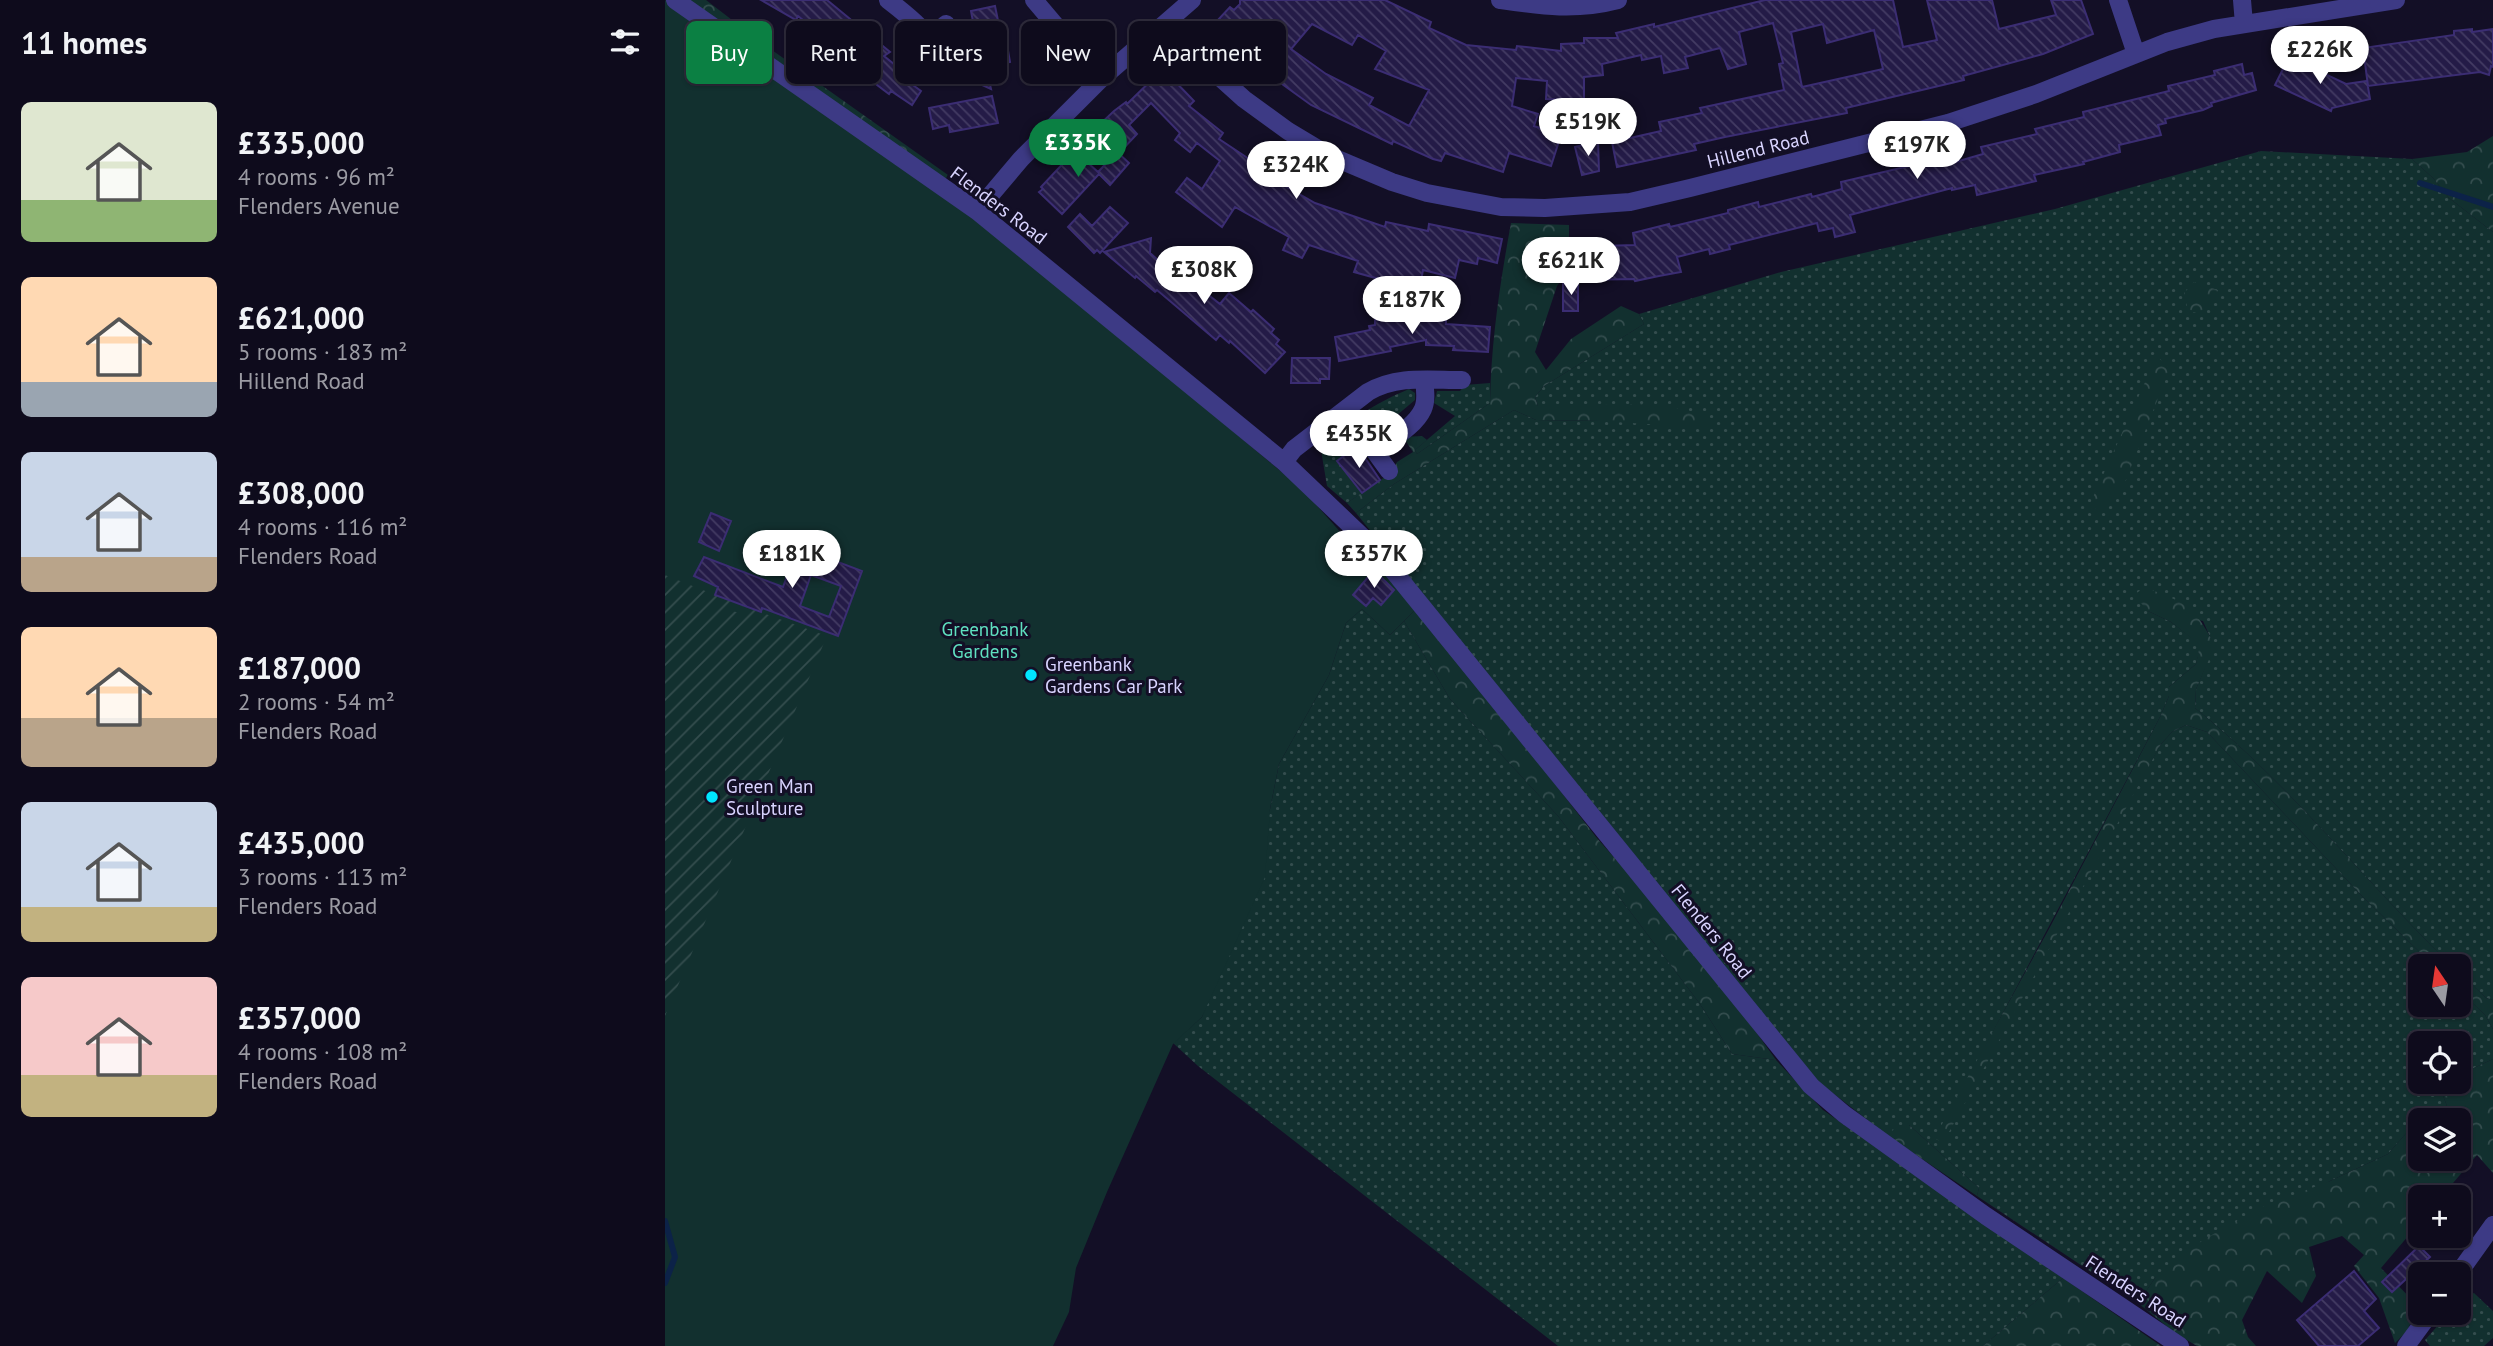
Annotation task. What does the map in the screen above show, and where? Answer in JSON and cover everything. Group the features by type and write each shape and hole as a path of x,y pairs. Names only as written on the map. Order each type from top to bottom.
{"street":[{"name":"Flenders Road","path":"675,0 977,211 1284,462 1371,545 1399,578 1811,1086 1843,1114 1975,1208 2180,1346"},
{"path":"888,0 914,21"},
{"path":"1034,0 1052,21"},
{"path":"1168,21 1192,0"},
{"path":"1500,0 1565,8 1597,6 1618,0"},
{"path":"2118,0 2136,54"},
{"path":"2242,0 2244,24"},
{"name":"Hillend Road","path":"1229,84 1244,99 1288,131 1328,155 1392,182 1427,193 1501,207 1545,208 1630,202 1948,123 2036,94 2136,54 2202,32 2396,0"},
{"path":"1115,67 1129,55"},
{"path":"977,211 1021,159 1096,84"},
{"path":"1284,462 1294,449 1380,385 1399,379 1462,380"},
{"path":"1375,452 1415,420 1423,409 1424,380"},
{"path":"1362,434 1389,471"},
{"path":"2467,1262 2493,1225"},
{"path":"2406,1346 2421,1325"}],"green space":[{"name":"Greenbank Gardens","path":"665,0 696,21 686,21 686,84 772,84 772,73 796,89 971,216 1104,323 1303,490 1343,535 1418,607 1390,635 1362,609 1346,623 1329,675 1279,764 1270,809 1265,877 1202,1017 1173,1044 1076,1268 1069,1312 1053,1346 665,1346"},
{"path":"680,0 706,0 733,21 710,21"},
{"path":"772,50 786,60 786,74 772,64"},
{"path":"801,84 820,84 948,175 943,183"},
{"path":"2493,136 2493,232 2449,198 2433,178 2412,159 2467,152"},
{"path":"2261,151 2412,159 2433,178 2449,198 2493,232 2493,1000 2486,998 2471,984 2471,954 2440,954 2295,801 2230,737 2195,708 2196,689 2214,646 2203,621 2148,611 2171,622 2201,645 2196,664 2169,687 2169,696 2160,717 1936,1139 2161,744 2172,732 2186,725 2207,732 2362,896 2422,954 2408,954 2408,1017 2471,1017 2471,1002 2485,1015 2493,1029 2493,1059 2471,1069 2471,1031 2408,1031 2408,1094 2442,1094 2447,1106 2408,1108 2408,1131 2388,1154 2330,1181 2155,1278 2138,1303 1977,1196 1979,1188 1909,1125 1888,1136 1820,1083 1356,513 1394,484 1514,410 1536,420 1601,421 1578,407 1538,406 1535,397 1544,386 1644,324 1639,314 1781,272 2055,209"},
{"path":"1511,223 1569,225 1569,269 1557,286 1535,352 1546,370 1571,339 1621,306 1639,314 1644,324 1544,386 1535,397 1538,406 1660,404 1701,414 1710,424 1707,428 1536,420 1514,410 1394,484 1356,513 1347,503 1392,472 1397,462 1413,452 1403,437 1422,436 1427,440 1415,450 1417,454 1490,403 1497,313"},
{"path":"2194,282 2218,290 2211,305 2201,314 2188,311 2184,293"},
{"path":"2154,354 2170,368 2125,482 2100,511 2089,506 2146,380"},
{"path":"1490,383 1490,403 1417,454 1415,450 1455,416 1434,403 1437,391 1460,391 1465,385"},
{"path":"1409,389 1415,393 1415,400 1390,421 1384,414 1350,443 1354,448 1337,461 1362,493 1347,503 1327,486 1321,450 1338,431 1361,414"},
{"path":"665,575 733,602 730,610 739,613 743,606 827,636 665,1016"},
{"path":"2145,587 2180,602 2201,621 2215,646 2196,689 2195,708 2230,737 2295,801 2440,954 2422,954 2362,896 2207,732 2186,725 2172,732 2161,744 1943,1143 1936,1139 1943,1122 2050,927 2160,717 2169,696 2169,687 2196,664 2200,645 2171,622 2148,611 2134,595"},
{"path":"1418,607 1596,837 1703,958 1776,1060 1732,1054 1700,1004 1558,816 1450,699 1404,621"},
{"path":"1362,609 1390,635 1404,621 1450,699 1558,816 1700,1004 1732,1054 1776,1060 1823,1110 2063,1278 1983,1346 1558,1346 1198,1066 1173,1043 1202,1017 1270,809 1279,764 1329,675 1346,623"},
{"path":"2471,984 2486,998 2493,1000 2493,1029 2485,1015 2471,1002"},
{"path":"2493,1059 2493,1173 2477,1155 2471,1162 2471,1108 2444,1108 2447,1106 2442,1094 2471,1094 2471,1069"},
{"path":"1897,1125 1909,1125 1979,1188 1977,1196 1888,1136"},
{"path":"2408,1131 2408,1171 2463,1171 2451,1185 2408,1185 2408,1236 2381,1268 2408,1296 2410,1325 2395,1343 2379,1298 2354,1266 2364,1255 2342,1236 2309,1247 2316,1276 2302,1303 2267,1271 2242,1320 2248,1337 2256,1346 2197,1346 2175,1333 2138,1303 2155,1278 2203,1240 2259,1208 2330,1181 2388,1154"},
{"path":"2063,1278 2161,1346 1983,1346"},
{"path":"2474,1293 2493,1311 2493,1338 2484,1346 2430,1346 2425,1340 2438,1325 2471,1325 2471,1294"}],"building":[{"path":"761,0 827,0 852,21 804,21 798,16 796,20"},
{"path":"1240,0 1385,0 1431,22 1429,28 1466,45 1516,50 1517,46 1561,51 1561,44 1584,43 1584,38 1618,38 1616,33 1654,24 1654,27 1765,0 1893,0 1903,47 1937,40 1927,0 1992,0 1999,29 2056,15 2051,0 2081,0 2093,34 2043,54 1963,76 1964,80 1846,108 1847,113 1694,144 1696,150 1617,167 1612,142 1661,131 1659,122 1702,113 1700,108 1784,90 1779,64 1783,63 1773,23 1739,32 1746,64 1728,69 1720,48 1685,57 1688,68 1664,73 1661,56 1642,60 1641,55 1602,64 1603,75 1584,77 1584,99 1565,100 1546,99 1547,81 1516,78 1512,106 1538,114 1534,126 1561,135 1551,166 1509,153 1503,172 1445,153 1441,161 1433,159 1393,141 1392,144 1311,105 1282,84 1286,84 1286,21 1217,21 1230,7 1234,10","holes":["1312,24 1352,45 1358,35 1386,51 1375,69 1429,90 1409,126 1369,105 1373,98 1326,74 1291,49","1823,24 1827,43 1874,30 1883,69 1802,87 1791,32"]},
{"path":"995,6 998,21 973,21 971,11"},
{"path":"2472,29 2472,32 2493,29 2493,67 2491,66 2489,75 2480,72 2368,86 2363,48 2454,35 2454,31"},
{"path":"881,45 890,52 884,56 895,65 895,84 912,84 921,91 912,105 891,91 889,94 876,84 881,84"},
{"path":"2289,57 2346,84 2367,81 2370,99 2332,108 2331,111 2275,85"},
{"path":"2242,64 2244,75 2252,73 2256,90 2211,103 2212,106 2203,110 2165,119 2166,123 2158,125 2161,135 2119,145 2120,152 2083,162 2084,164 2034,175 2036,181 1977,195 1975,185 1952,188 1850,215 1855,232 1835,237 1833,228 1819,231 1817,223 1729,245 1730,249 1710,254 1709,249 1677,257 1681,272 1635,281 1582,280 1580,240 1601,239 1601,246 1635,245 1633,233 1728,213 1728,210 1758,202 1759,207 1811,194 1812,197 1842,189 1841,182 1943,158 1950,158 1952,163 1983,154 1981,147 2037,134 2035,129 2084,117 2083,112 2169,91 2168,86 2215,75 2214,71"},
{"path":"1148,84 1178,84 1194,101 1189,106 1223,133 1219,139 1255,163 1252,167 1315,203 1385,227 1386,222 1428,231 1429,224 1502,239 1497,263 1478,258 1477,264 1459,260 1455,278 1423,270 1420,286 1389,278 1390,282 1354,272 1358,261 1309,245 1302,258 1283,250 1289,237 1235,207 1222,227 1176,192 1187,178 1202,189 1220,161 1197,143 1190,152 1175,140 1180,133 1151,103 1129,125 1137,134 1120,152 1096,128 1114,111 1126,102 1127,104"},
{"path":"992,96 998,123 950,132 949,125 933,129 929,108"},
{"path":"1598,141 1599,171 1582,175 1575,147"},
{"path":"1076,152 1098,172 1117,152 1129,163 1110,185 1099,174 1062,214 1039,192"},
{"path":"1110,207 1128,223 1100,253 1097,250 1094,253 1068,227 1080,214 1092,226"},
{"path":"1151,238 1150,253 1193,291 1197,286 1220,304 1229,293 1274,329 1271,333 1279,340 1276,344 1285,352 1265,373 1230,341 1229,343 1220,335 1216,340 1157,290 1155,292 1136,276 1135,278 1104,252"},
{"path":"1563,284 1578,284 1578,311 1563,311"},
{"path":"1431,314 1446,315 1446,324 1490,327 1488,352 1453,350 1454,346 1426,345 1426,340 1390,347 1391,351 1339,361 1335,337 1370,330 1369,326 1375,325 1375,320 1396,315 1397,320"},
{"path":"1292,358 1330,358 1329,379 1320,379 1320,383 1291,383"},
{"path":"1357,446 1380,480 1362,493 1337,461"},
{"path":"711,513 731,521 719,551 699,542"},
{"path":"798,547 862,571 838,636 762,608 761,612 715,595 718,587 694,576 704,557 783,587","holes":["811,575 841,586 829,617 800,606"]},
{"path":"1374,570 1394,590 1381,605 1373,598 1366,606 1353,595"},
{"path":"2417,1248 2421,1248 2430,1257 2425,1262 2408,1262 2408,1277 2392,1292 2382,1282"},
{"path":"2354,1271 2376,1299 2364,1311 2379,1328 2358,1346 2319,1346 2297,1320"}],"waterway":[{"path":"2420,183 2493,207"},
{"path":"665,1221 675,1257 665,1283"}],"place":[{"name":"Greenbank Gardens Car Park","path":"1031,675"},
{"name":"Green Man Sculpture","path":"712,797"}]}
